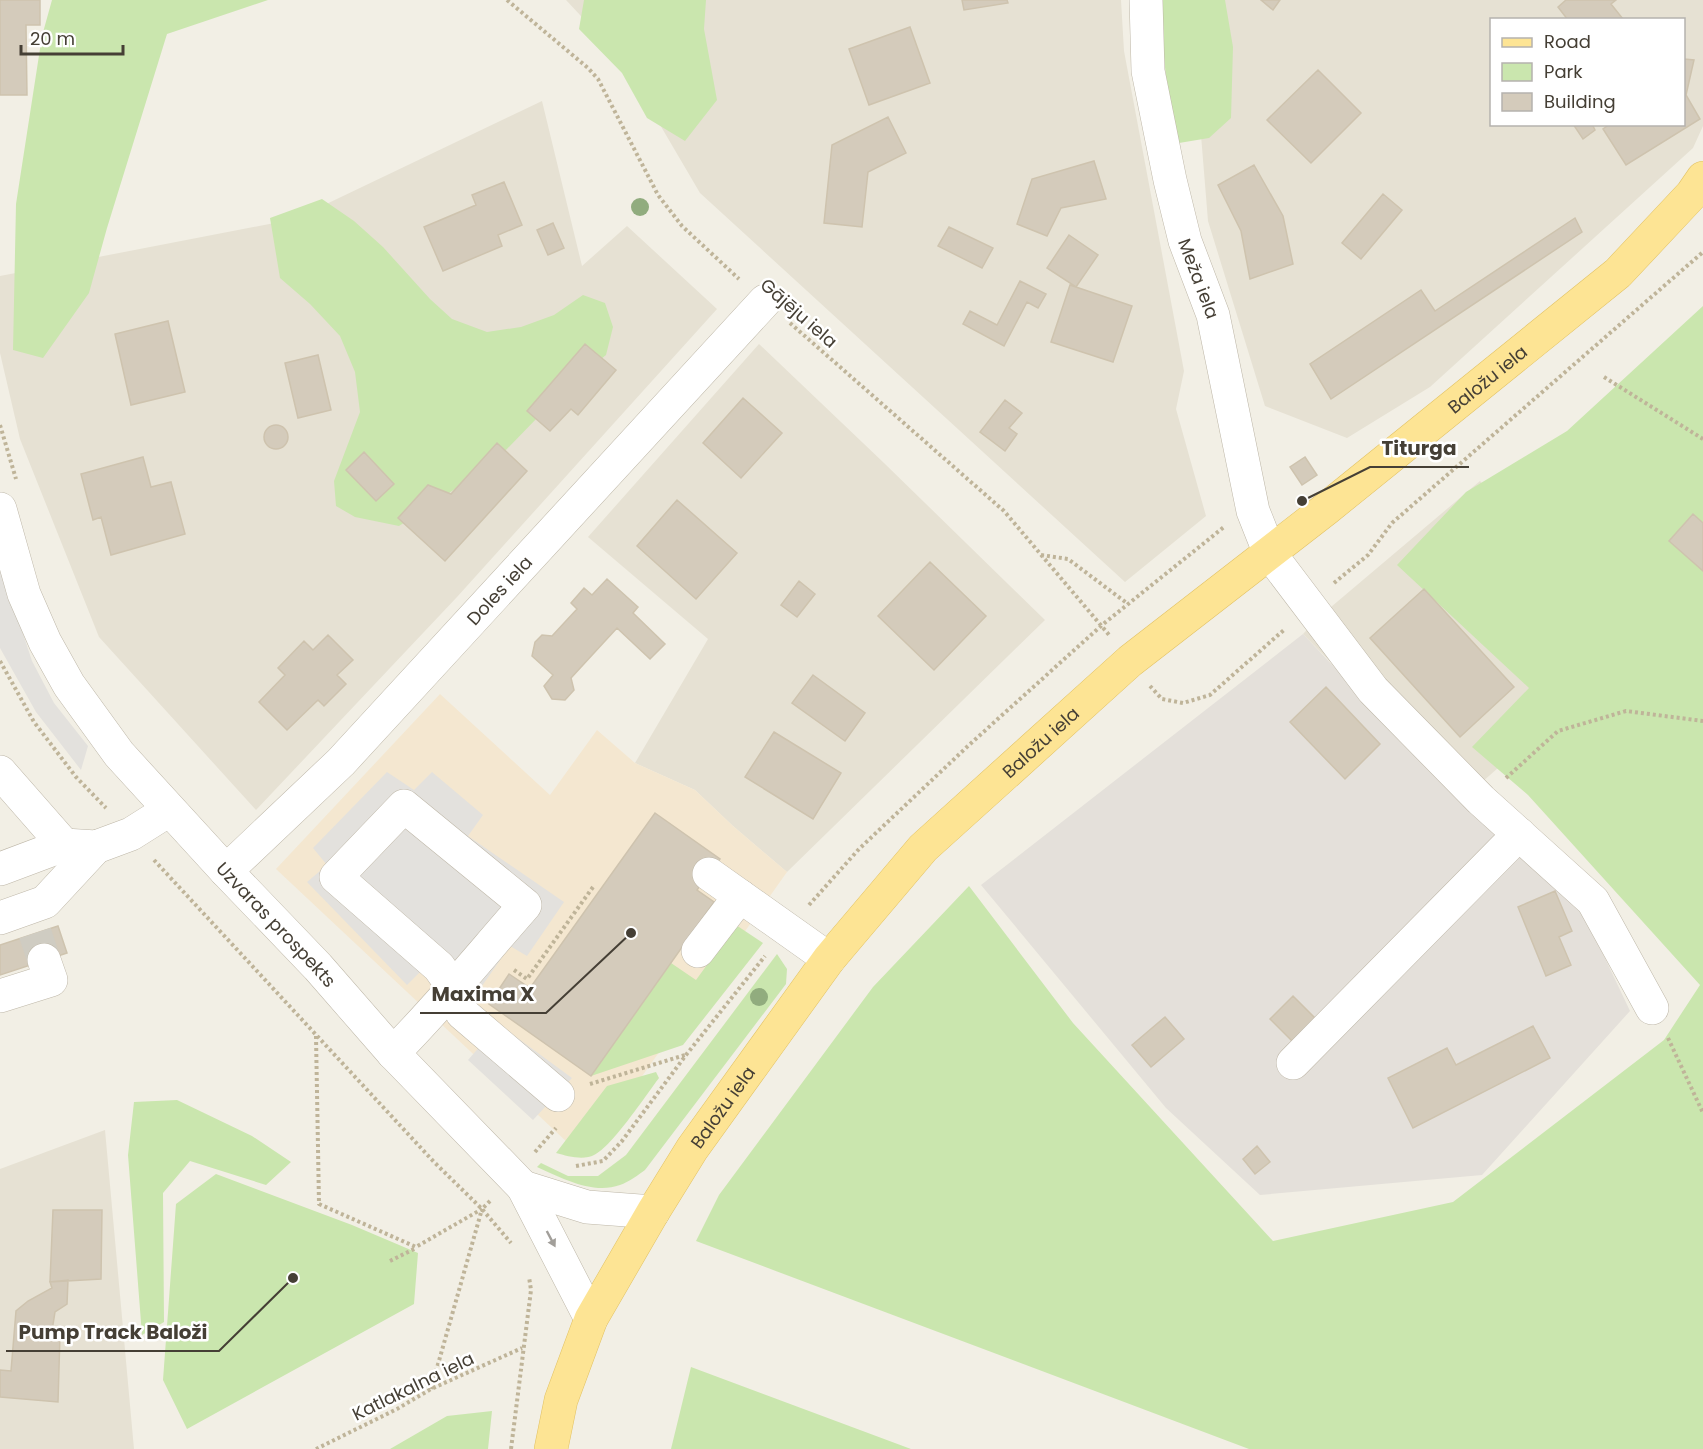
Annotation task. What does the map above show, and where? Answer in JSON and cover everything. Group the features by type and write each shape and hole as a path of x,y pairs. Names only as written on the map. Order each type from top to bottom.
{"main road":[{"name":"Baložu iela","path":"551,1449 561,1400 591,1318 653,1212 692,1149 829,958 923,848 1130,661 1270,554 1618,273 1692,194 1703,178"}],"street":[{"name":"Meža iela","path":"1146,0 1148,71 1170,180 1185,241 1213,315 1253,511 1270,554 1373,690 1481,800 1593,901 1652,1008"},
{"name":"Doles iela","path":"226,871 341,762 765,302"},
{"name":"Uzvaras prospekts","path":"8,495 24,594 45,642 69,685 120,754 169,810 318,967 393,1053 523,1173 591,1318"},
{"path":"0,772 64,845"},
{"path":"393,1053 453,987 525,905 404,806 336,877 439,967 453,987 462,1012 567,1103"},
{"path":"0,869 64,845 96,847 131,834 169,810"},
{"path":"1293,1064 1519,834"},
{"path":"0,996 51,980 27,930 45,902 96,847"},
{"path":"709,874 829,958"},
{"path":"699,951 740,896"},
{"path":"523,1173 587,1207 653,1212"}],"path":[{"name":"Gājēju iela","path":"507,0 598,79 658,195 682,226 765,302 1004,511 1102,625"},
{"path":"1130,661 1162,699 1183,703 1210,695 1246,665 1322,593 1368,555 1392,523 1703,252"},
{"path":"1604,378 1703,440"},
{"path":"0,425 8,495"},
{"path":"1040,555 1068,559 1128,604"},
{"path":"0,661 34,722 76,777 434,1162 482,1209 512,1245"},
{"path":"1481,800 1558,731 1626,711 1703,722"},
{"path":"510,967 526,979 593,887"},
{"path":"1652,1008 1688,1077 1703,1113"},
{"path":"316,1035 319,1204 416,1247"},
{"path":"390,1261 482,1209 523,1173 567,1103 591,1082 686,1055"},
{"path":"523,1173 526,1147"},
{"path":"431,1389 482,1209"},
{"path":"511,1449 531,1290 529,1271"},
{"name":"Katlakalna iela","path":"316,1449 397,1409 431,1389 522,1348"}],"shaded area":[{"path":"566,0 1121,0 1124,51 1184,371 1176,409 1206,516 1125,582 700,193 622,60"},
{"path":"1190,0 1703,0 1703,126 1693,148 1430,387 1347,438 1265,406 1208,221"},
{"path":"542,101 582,266 627,226 717,309 457,597 256,810 99,637 20,439 0,353 0,276 295,219"},
{"path":"759,344 1045,620 787,872 695,790 635,763 708,639 588,537"},
{"path":"1480,481 1627,650 1584,692 1464,798 1303,634 1318,618"},
{"path":"0,564 32,661 54,703 88,746 81,770 36,712 0,648"},
{"path":"1303,634 1423,761 1577,899 1630,1011 1482,1175 1260,1195 1166,1108 981,885"},
{"path":"440,694 550,795 597,730 635,763 695,790 787,872 584,1158 276,869"},
{"path":"387,772 414,790 432,772 483,815 468,836 564,902 527,956 510,946 470,1003 572,1078 533,1120 468,1060 482,1044 422,970 407,985 307,882 327,865 313,848"},
{"path":"105,1130 134,1449 0,1449 0,1169"}],"green space":[{"path":"52,0 268,0 167,34 89,293 43,358 13,350 16,204 42,36"},
{"path":"584,0 706,0 704,29 717,100 685,141 647,118 622,73 579,29"},
{"path":"1158,0 1225,0 1233,47 1231,118 1209,138 1173,144"},
{"path":"322,199 354,221 383,247 430,299 452,319 487,332 521,327 554,315 583,295 605,303 613,327 606,355 568,386 505,451 455,489 399,526 355,517 336,506 334,481 360,412 355,372 340,336 310,304 280,278 270,218"},
{"path":"1703,306 1703,1449 1249,1449 696,1241 719,1195 873,987 969,886 1073,1023 1273,1241 1453,1202 1664,1040 1700,985 1528,795 1472,747 1529,688 1397,565 1466,492 1567,431"},
{"path":"736,925 763,943 683,1045 591,1076 671,963 696,980"},
{"path":"777,954 787,969 786,984 645,1170 623,1184 610,1188 599,1188 578,1184 537,1167 541,1163 568,1176 598,1176 626,1155"},
{"path":"656,1072 659,1078 618,1133 600,1152 583,1158 556,1153 607,1086"},
{"path":"177,1100 252,1136 291,1162 266,1185 190,1161 163,1193 164,1322 142,1335 128,1155 134,1102"},
{"path":"216,1174 352,1225 418,1253 414,1304 187,1429 163,1380 176,1204"},
{"path":"691,1367 911,1449 671,1449"},
{"path":"492,1411 488,1449 390,1449 447,1416"}],"building":[{"path":"0,0 40,0 40,25 26,25 27,95 0,95"},
{"path":"962,0 1007,0 1008,3 964,10"},
{"path":"1261,0 1280,0 1273,10"},
{"path":"1566,0 1616,0 1611,4 1622,18 1566,18 1558,7"},
{"path":"910,27 930,83 869,105 849,49"},
{"path":"1685,59 1694,60 1686,95 1700,119 1626,165 1603,129 1607,126 1685,126"},
{"path":"1318,70 1361,113 1311,163 1267,120"},
{"path":"888,117 906,153 868,172 862,227 824,223 832,145"},
{"path":"1574,126 1593,126 1595,130 1583,139"},
{"path":"1094,161 1106,199 1061,208 1047,236 1017,224 1032,179"},
{"path":"1254,165 1283,216 1293,264 1250,279 1241,231 1218,185"},
{"path":"504,182 522,225 498,235 502,246 443,271 424,227 476,205 472,195"},
{"path":"1383,194 1402,210 1361,259 1342,243"},
{"path":"1575,218 1582,232 1331,399 1310,364 1421,290 1435,311"},
{"path":"553,223 564,248 548,255 537,230"},
{"path":"949,227 993,248 982,268 938,246"},
{"path":"1069,235 1098,255 1076,287 1047,268"},
{"path":"1020,281 1046,294 1038,308 1027,302 1004,346 963,324 970,311 997,325"},
{"path":"1070,285 1132,306 1113,362 1051,342"},
{"path":"168,321 185,392 131,405 115,334"},
{"path":"585,344 616,370 578,415 571,409 550,431 527,411"},
{"path":"318,355 331,410 298,418 285,363"},
{"path":"743,398 782,433 741,478 703,443"},
{"path":"1005,400 1022,413 1009,428 1017,434 1005,451 980,432"},
{"path":"276,425 281,426 287,432 287,442 281,448 276,449 271,448 265,442 264,437 265,432 271,426"},
{"path":"497,443 527,471 445,561 398,518 428,485 451,494"},
{"path":"364,452 394,484 376,501 346,470"},
{"path":"143,457 151,487 171,482 185,534 111,555 101,517 93,520 81,474"},
{"path":"1305,457 1317,475 1302,485 1290,467"},
{"path":"677,500 737,553 696,599 637,546"},
{"path":"1693,514 1703,523 1703,571 1669,541"},
{"path":"930,562 986,616 934,670 878,616"},
{"path":"607,579 638,607 633,613 665,644 650,659 617,628 571,678 574,690 565,700 552,699 544,686 553,675 532,656 535,642 542,635 552,636 577,609 571,603 584,588 592,595"},
{"path":"799,581 815,594 797,617 781,605"},
{"path":"1424,589 1514,687 1460,737 1370,638"},
{"path":"328,635 353,660 337,675 346,684 324,706 318,700 287,730 259,702 285,675 278,668 304,641 313,650"},
{"path":"813,675 865,713 845,741 792,703"},
{"path":"1326,687 1380,744 1345,779 1290,722"},
{"path":"774,732 841,773 813,819 745,777"},
{"path":"655,813 720,859 697,890 714,902 591,1076 489,1004 509,974 530,988"},
{"path":"1555,891 1572,931 1559,937 1571,965 1546,976 1518,907"},
{"path":"58,926 67,953 0,975 0,945"},
{"path":"1293,996 1316,1019 1293,1042 1270,1019"},
{"path":"1165,1017 1184,1039 1151,1067 1132,1045"},
{"path":"1533,1026 1550,1058 1413,1128 1388,1078 1447,1048 1456,1065"},
{"path":"1257,1146 1270,1162 1255,1174 1243,1159"},
{"path":"53,1210 102,1210 101,1279 50,1282"},
{"path":"68,1280 67,1304 55,1312 52,1331 60,1334 58,1402 0,1397 0,1370 11,1371 16,1311 28,1301 52,1288 50,1282"}],"tunnel":[{"path":"35,933 44,960"}],"place":[{"name":"Titurga","path":"1302,501"},
{"name":"Maxima X","path":"631,933"},
{"name":"Pump Track Baloži","path":"293,1278"}]}
